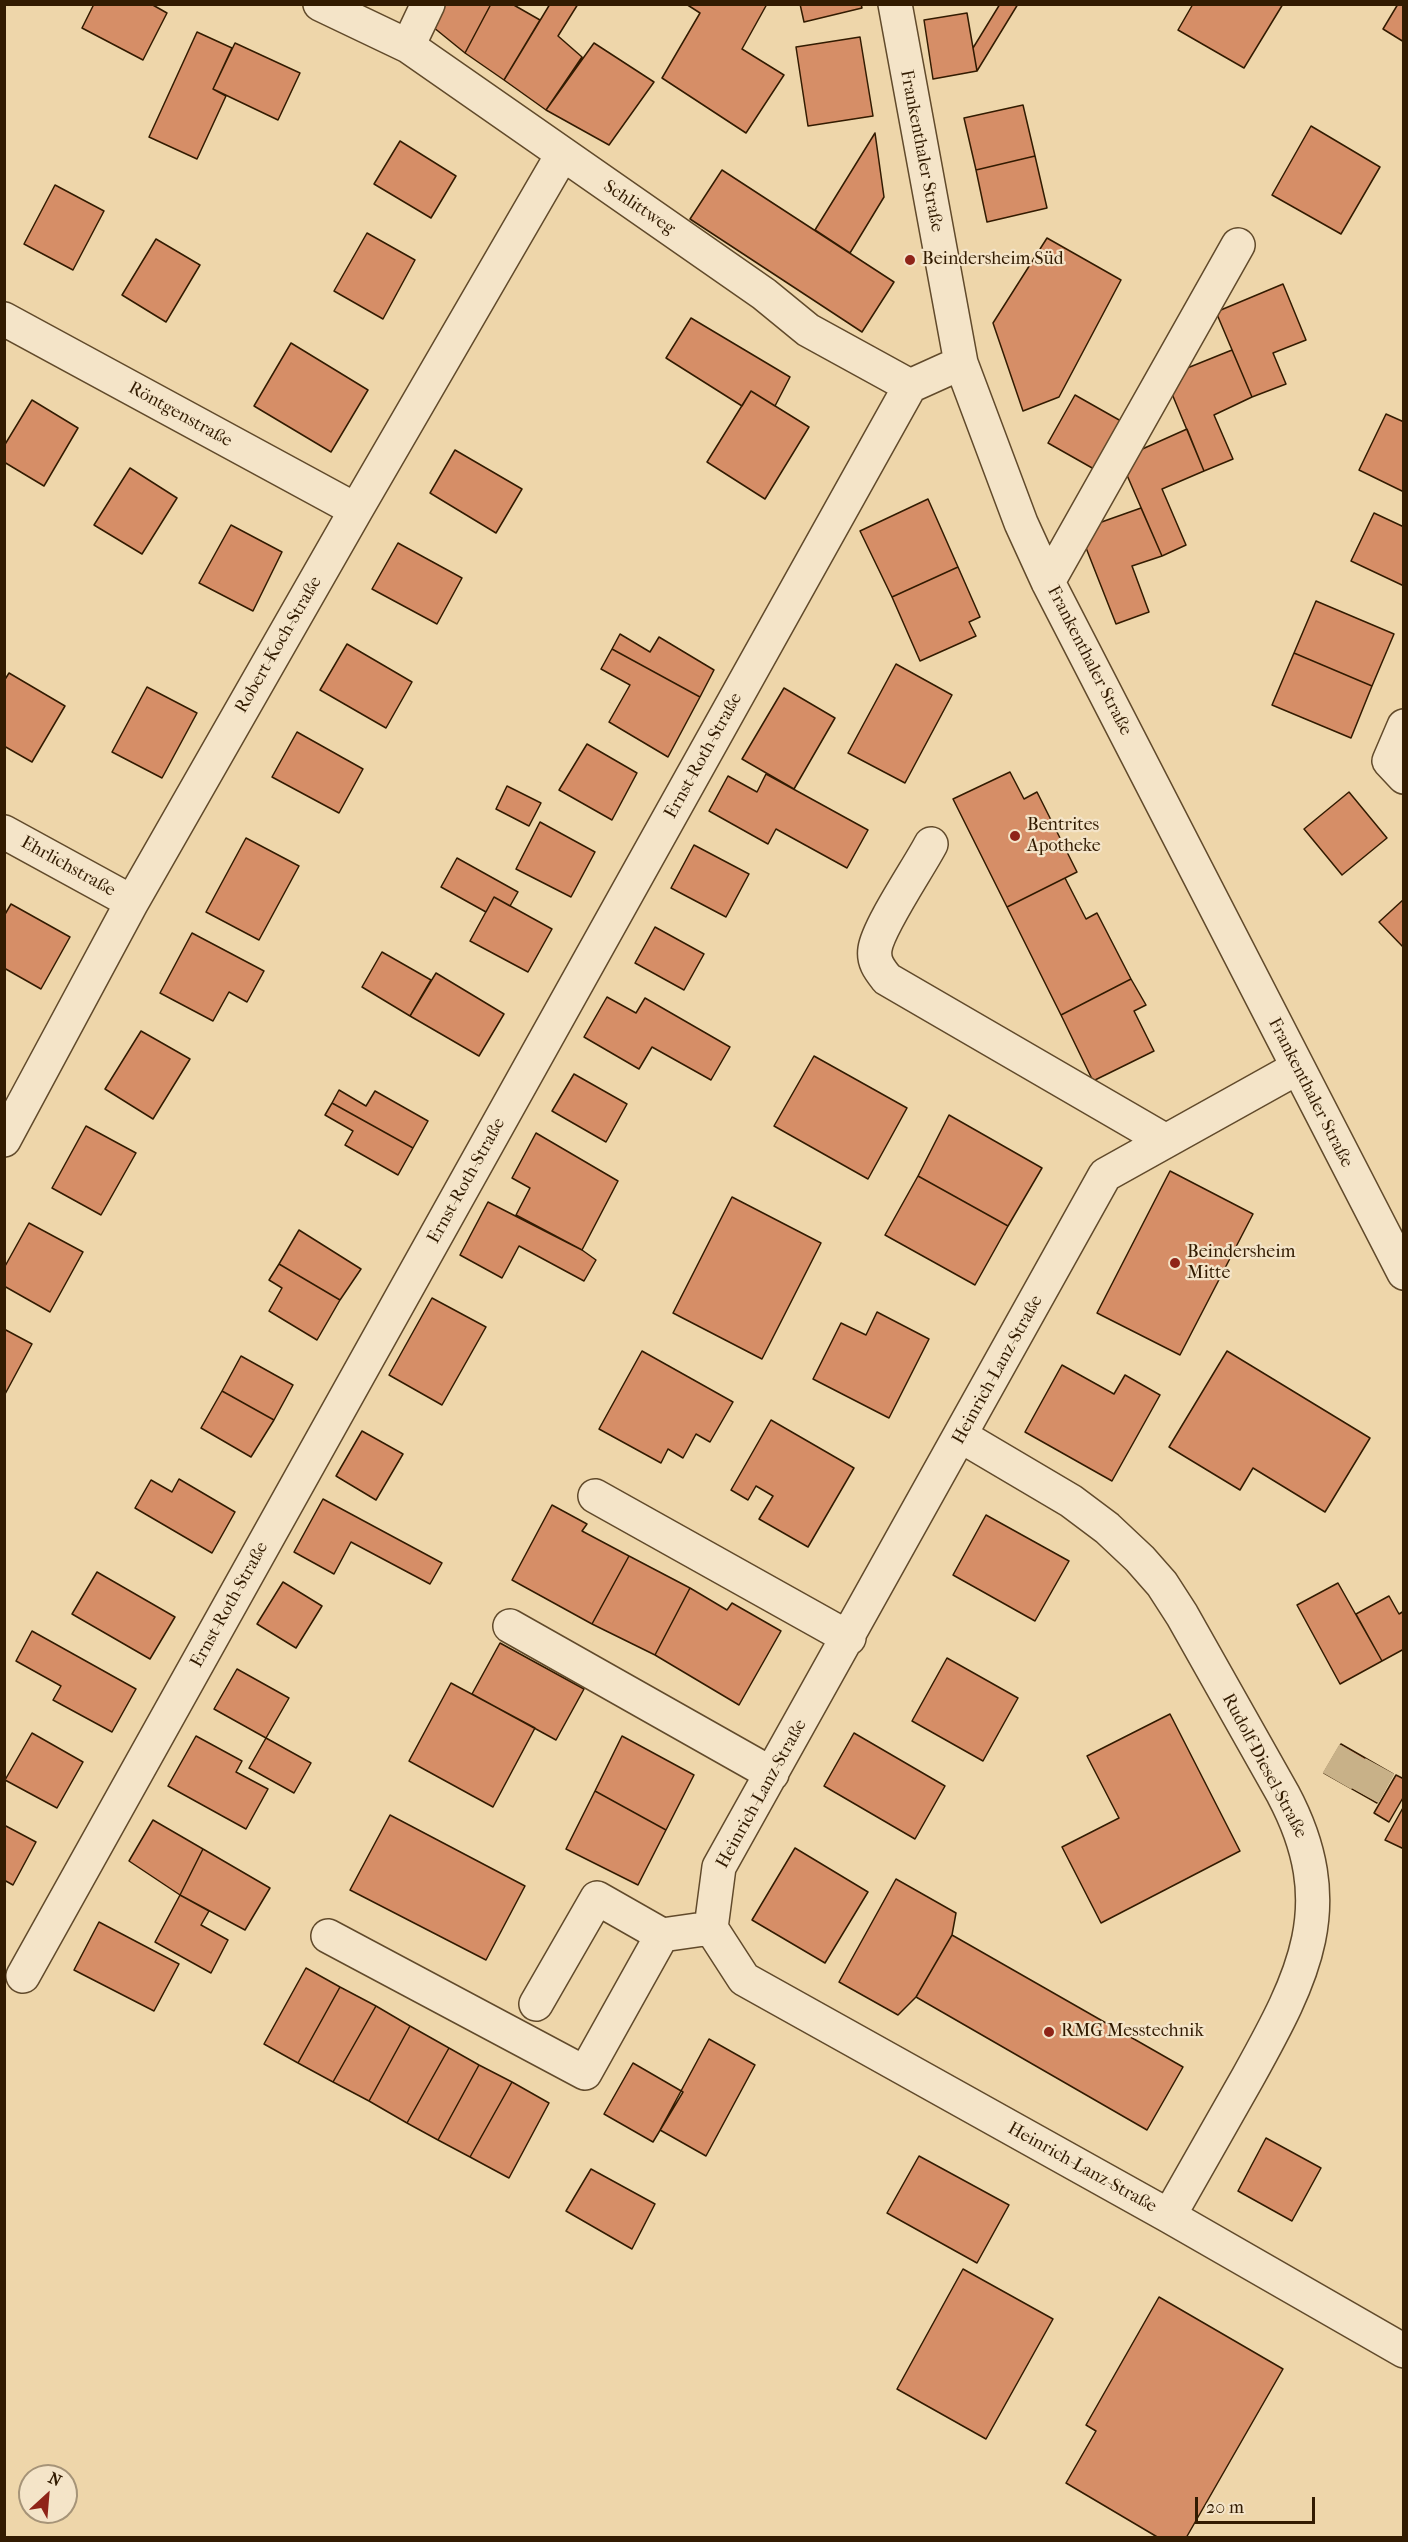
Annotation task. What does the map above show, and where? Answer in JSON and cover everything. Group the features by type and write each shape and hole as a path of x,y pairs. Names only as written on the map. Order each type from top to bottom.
{"street":[{"name":"Schlittweg","path":"320,4 408,46 764,294 808,330 910,386"},
{"path":"408,46 428,4"},
{"name":"Frankenthaler Straße","path":"895,4 961,363 1021,523 1048,582 1404,1273"},
{"name":"Robert-Koch-Straße","path":"4,1140 132,902 562,155"},
{"path":"1048,582 1239,245"},
{"name":"Röntgenstraße","path":"4,319 356,510"},
{"path":"910,386 961,363"},
{"name":"Ernst-Roth-Straße","path":"24,1976 910,386"},
{"path":"1404,726 1389,761 1404,777"},
{"name":"Ehrlichstraße","path":"4,832 132,902"},
{"path":"932,844 884,928 875,949 877,966 887,979 1167,1141"},
{"name":"Heinrich-Lanz-Straße","path":"1297,1068 1105,1175 849,1638 719,1867 711,1928 744,1979 1404,2351"},
{"name":"Rudolf-Diesel-Straße","path":"961,1436 1071,1501 1107,1528 1140,1559 1162,1584 1182,1615 1283,1794 1306,1845 1314,1902 1305,1958 1285,2011 1169,2217"},
{"path":"595,1496 849,1638"},
{"path":"510,1626 772,1774"},
{"path":"536,2004 597,1898 663,1935 711,1928"},
{"path":"328,1936 585,2073 663,1935"}],"building":[{"path":"94,4 151,4 167,13 143,60 82,28"},
{"path":"445,4 491,4 465,53 433,27"},
{"path":"491,4 512,4 540,20 504,80 465,53"},
{"path":"550,4 578,4 558,36 582,57 546,110 504,80"},
{"path":"686,4 767,4 742,49 784,75 746,133 662,78 700,13"},
{"path":"800,4 861,4 862,8 804,22"},
{"path":"1000,4 1018,4 977,71 973,48"},
{"path":"1193,4 1283,4 1244,68 1178,30"},
{"path":"1398,4 1404,4 1404,42 1383,29"},
{"path":"967,13 977,71 933,79 924,20"},
{"path":"197,32 232,48 213,89 226,96 197,159 149,137"},
{"path":"860,37 873,116 808,126 796,47"},
{"path":"235,43 300,73 278,120 213,89"},
{"path":"594,43 654,82 609,145 546,110"},
{"path":"1023,105 1035,156 976,170 964,118"},
{"path":"1311,126 1380,167 1341,234 1272,195"},
{"path":"875,133 884,197 850,253 815,230"},
{"path":"400,141 456,176 431,218 374,184"},
{"path":"1035,156 1047,208 987,222 976,170"},
{"path":"722,170 894,282 862,332 690,219"},
{"path":"55,185 104,211 73,270 24,244"},
{"path":"367,233 415,260 383,319 334,291"},
{"path":"1047,238 1121,280 1059,397 1023,411 993,323"},
{"path":"156,239 200,265 166,322 122,295"},
{"path":"1283,284 1306,340 1273,353 1286,384 1252,397 1216,312"},
{"path":"691,318 790,377 775,406 751,391 742,406 666,358"},
{"path":"291,343 368,390 331,452 254,406"},
{"path":"1232,350 1252,397 1214,415 1233,459 1204,471 1165,377"},
{"path":"751,391 809,427 765,499 707,462"},
{"path":"1075,395 1128,425 1101,473 1048,443"},
{"path":"32,400 78,428 44,486 4,462 4,446"},
{"path":"1386,414 1404,422 1404,492 1359,470"},
{"path":"1187,429 1204,471 1162,489 1186,545 1162,556 1120,459"},
{"path":"455,450 522,489 496,533 430,493"},
{"path":"130,468 177,498 142,554 94,525"},
{"path":"928,499 958,567 892,597 860,531"},
{"path":"1141,508 1162,556 1132,566 1149,612 1116,624 1079,530"},
{"path":"1374,513 1404,527 1404,586 1351,561"},
{"path":"231,525 282,552 253,611 199,583"},
{"path":"398,543 462,578 437,624 372,589"},
{"path":"958,567 980,617 969,622 976,636 920,661 892,597"},
{"path":"1316,601 1394,634 1372,686 1294,653"},
{"path":"620,634 650,652 659,637 714,670 700,697 612,649"},
{"path":"347,644 412,682 386,728 320,690"},
{"path":"612,649 700,697 668,757 609,722 630,685 601,669"},
{"path":"1294,653 1372,686 1351,738 1272,705"},
{"path":"896,664 952,695 905,783 848,753"},
{"path":"9,673 65,706 32,762 4,746 4,681"},
{"path":"147,687 197,713 162,778 112,752"},
{"path":"784,688 835,718 794,789 742,759"},
{"path":"297,732 363,769 339,813 272,777"},
{"path":"587,744 637,773 612,820 559,790"},
{"name":"Bentrites Apotheke","path":"1010,772 1024,799 1037,792 1077,872 1007,907 953,799"},
{"path":"766,774 868,830 847,868 776,829 768,844 709,811 728,776 757,792"},
{"path":"507,786 541,803 529,826 496,809"},
{"path":"1349,792 1387,838 1342,875 1304,829"},
{"path":"540,822 595,852 571,897 516,869"},
{"path":"246,838 299,866 259,940 206,912"},
{"path":"694,845 749,874 726,917 671,888"},
{"path":"457,858 518,892 510,906 494,897 486,912 441,887"},
{"path":"1065,878 1086,919 1097,913 1131,979 1061,1015 1007,907"},
{"path":"494,897 552,929 528,972 470,941"},
{"path":"1404,899 1404,948 1379,922"},
{"path":"11,904 70,937 41,989 4,968 4,916"},
{"path":"655,927 704,954 684,990 635,963"},
{"path":"192,933 264,971 247,1002 229,992 213,1021 160,993"},
{"path":"382,952 431,980 410,1016 362,987"},
{"path":"436,973 504,1014 479,1056 410,1016"},
{"path":"1131,979 1146,1005 1134,1011 1154,1051 1093,1081 1061,1015"},
{"path":"607,997 636,1013 645,998 730,1047 711,1080 652,1047 639,1069 584,1037"},
{"path":"141,1031 190,1059 153,1119 105,1089"},
{"path":"814,1056 907,1108 868,1179 774,1126"},
{"path":"574,1074 627,1104 606,1142 552,1111"},
{"path":"339,1090 366,1106 375,1091 428,1121 413,1148 332,1103"},
{"path":"332,1103 413,1148 398,1175 345,1145 353,1131 325,1115"},
{"path":"949,1115 1042,1168 1008,1226 918,1176"},
{"path":"86,1126 136,1153 101,1215 52,1188"},
{"path":"536,1133 618,1181 582,1250 516,1215 530,1188 512,1178"},
{"name":"Beindersheim Mitte","path":"1170,1171 1253,1214 1180,1355 1097,1313"},
{"path":"918,1176 1008,1226 975,1285 885,1235"},
{"path":"732,1197 821,1243 762,1359 673,1313"},
{"path":"488,1202 582,1250 596,1260 584,1281 519,1246 502,1278 460,1255"},
{"path":"29,1223 83,1252 50,1312 4,1286 4,1268"},
{"path":"299,1230 361,1269 340,1300 279,1264"},
{"path":"279,1264 340,1300 317,1340 269,1311 282,1288 269,1280"},
{"path":"432,1298 486,1327 442,1405 389,1375"},
{"path":"877,1312 929,1339 889,1418 813,1379 841,1323 866,1335"},
{"path":"4,1329 32,1344 4,1396"},
{"path":"642,1351 733,1402 710,1442 696,1434 683,1458 668,1449 661,1463 599,1429"},
{"path":"1227,1351 1370,1438 1325,1512 1253,1468 1240,1490 1169,1447"},
{"path":"241,1356 293,1385 274,1420 222,1391"},
{"path":"1062,1365 1114,1394 1125,1375 1160,1395 1112,1481 1025,1432"},
{"path":"222,1391 274,1420 251,1457 201,1428"},
{"path":"771,1420 854,1468 808,1547 759,1519 773,1496 756,1486 748,1500 731,1490"},
{"path":"362,1431 403,1454 376,1500 336,1476"},
{"path":"179,1479 235,1512 212,1553 135,1508 151,1480 172,1492"},
{"path":"323,1499 442,1563 430,1584 351,1542 334,1574 294,1552"},
{"path":"552,1505 587,1524 582,1531 629,1556 592,1624 512,1580"},
{"path":"986,1515 1069,1561 1035,1621 953,1575"},
{"path":"629,1556 690,1588 655,1655 592,1624"},
{"path":"97,1572 175,1617 150,1659 72,1614"},
{"path":"283,1582 322,1606 296,1648 257,1624"},
{"path":"1338,1583 1382,1661 1340,1684 1297,1605"},
{"path":"690,1588 727,1610 732,1603 781,1631 739,1705 655,1655"},
{"path":"1389,1596 1399,1614 1404,1611 1404,1649 1382,1661 1356,1614"},
{"path":"32,1631 136,1689 112,1732 53,1700 61,1686 16,1661"},
{"path":"500,1643 584,1689 556,1740 472,1694"},
{"path":"947,1658 1018,1698 983,1761 912,1721"},
{"path":"237,1669 289,1698 266,1738 214,1709"},
{"path":"451,1683 535,1728 493,1807 409,1761"},
{"path":"1170,1714 1240,1851 1101,1923 1062,1847 1119,1818 1087,1756"},
{"path":"32,1733 83,1762 57,1808 5,1780"},
{"path":"854,1733 945,1786 915,1839 824,1786"},
{"path":"196,1736 242,1761 236,1772 268,1789 246,1829 168,1786"},
{"path":"622,1736 694,1775 666,1830 595,1791"},
{"path":"266,1738 311,1763 294,1793 249,1768"},
{"path":"1341,1744 1393,1774 1377,1803 1324,1773"},
{"path":"1396,1775 1404,1779 1404,1796 1389,1822 1374,1813"},
{"path":"595,1791 666,1830 638,1885 566,1849"},
{"path":"1404,1806 1404,1849 1385,1840"},
{"path":"390,1815 525,1886 486,1960 350,1890"},
{"path":"153,1820 203,1849 180,1895 129,1861"},
{"path":"4,1825 36,1842 13,1885 4,1880"},
{"path":"795,1848 868,1892 825,1963 752,1920"},
{"path":"203,1849 270,1888 245,1930 180,1895"},
{"path":"896,1879 956,1913 952,1935 916,1997 898,2015 839,1982"},
{"path":"180,1895 209,1911 201,1925 228,1940 211,1973 155,1942"},
{"path":"99,1922 179,1964 154,2011 74,1970"},
{"name":"RMG Messtechnik","path":"952,1935 1183,2067 1147,2130 916,1997"},
{"path":"306,1968 340,1987 298,2063 264,2044"},
{"path":"340,1987 376,2006 333,2082 298,2063"},
{"path":"376,2006 410,2026 369,2101 333,2082"},
{"path":"410,2026 449,2048 407,2123 369,2101"},
{"path":"709,2039 755,2065 706,2156 660,2130"},
{"path":"449,2048 479,2065 438,2140 407,2123"},
{"path":"633,2063 683,2092 653,2142 604,2114"},
{"path":"479,2065 512,2082 470,2157 438,2140"},
{"path":"512,2082 549,2103 509,2178 470,2157"},
{"path":"1266,2138 1321,2168 1292,2221 1238,2191"},
{"path":"919,2156 1009,2205 977,2263 887,2213"},
{"path":"591,2169 655,2204 632,2249 566,2211"},
{"path":"963,2269 1053,2319 986,2439 897,2389"},
{"path":"1159,2297 1283,2369 1186,2538 1159,2538 1066,2483 1096,2431 1086,2425"}],"tunnel":[{"path":"1337,1781 1354,1752"},
{"path":"1364,1795 1380,1766"}],"place":[{"name":"Beindersheim Süd","path":"910,260"},
{"name":"Bentrites Apotheke","path":"1015,836"},
{"name":"Beindersheim Mitte","path":"1175,1263"},
{"name":"RMG Messtechnik","path":"1049,2032"}]}
